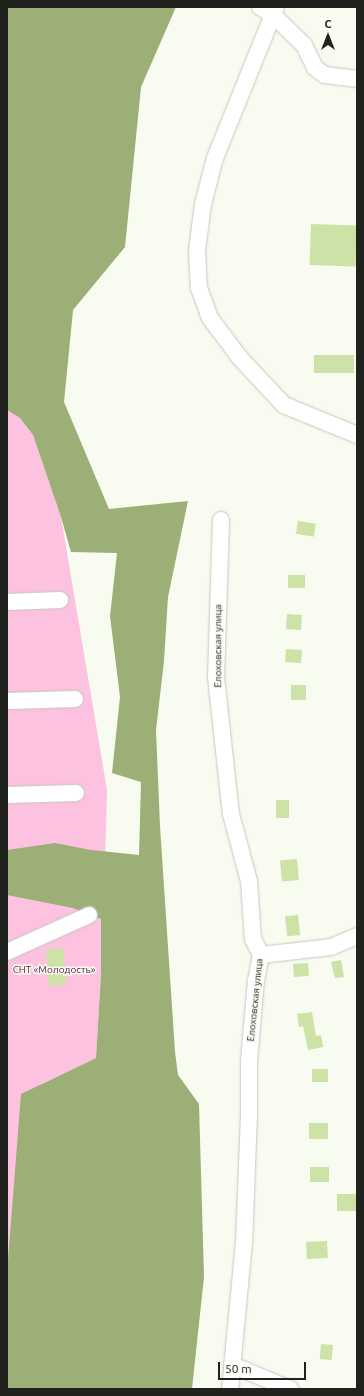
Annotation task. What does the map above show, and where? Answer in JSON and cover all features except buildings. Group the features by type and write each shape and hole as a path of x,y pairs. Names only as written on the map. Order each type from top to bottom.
{"street":[{"path":"357,79 325,74 315,68 304,46 269,10 215,158 203,204 197,251 199,288 210,318 240,358 284,405 357,435"},
{"name":"Елоховская улица","path":"221,520 216,677 231,814 249,881 253,939 261,955 256,980 249,1061 249,1114 244,1242 230,1389"},
{"path":"7,602 60,600"},
{"path":"7,701 75,699"},
{"path":"7,795 76,793"},
{"path":"7,952 89,915"},
{"path":"261,955 331,947 357,936"},
{"path":"232,1365 290,1389"}],"green space":[{"name":"СНТ «Молодость»","path":"7,410 20,418 33,435 61,517 107,790 105,865 90,915 101,919 101,974 96,1058 41,1084 19,1389 7,1389"}],"shaded area":[{"path":"7,7 176,7 141,87 125,247 73,310 64,402 109,509 188,501 168,597 164,661 156,730 160,826 175,1052 178,1075 199,1104 204,1277 192,1389 7,1389 7,1273 21,1094 96,1058 101,974 101,919 73,908 7,895 7,850 55,843 91,850 139,855 141,782 112,773 120,697 110,616 117,553 71,552 61,517 33,435 20,418 7,410"}]}
